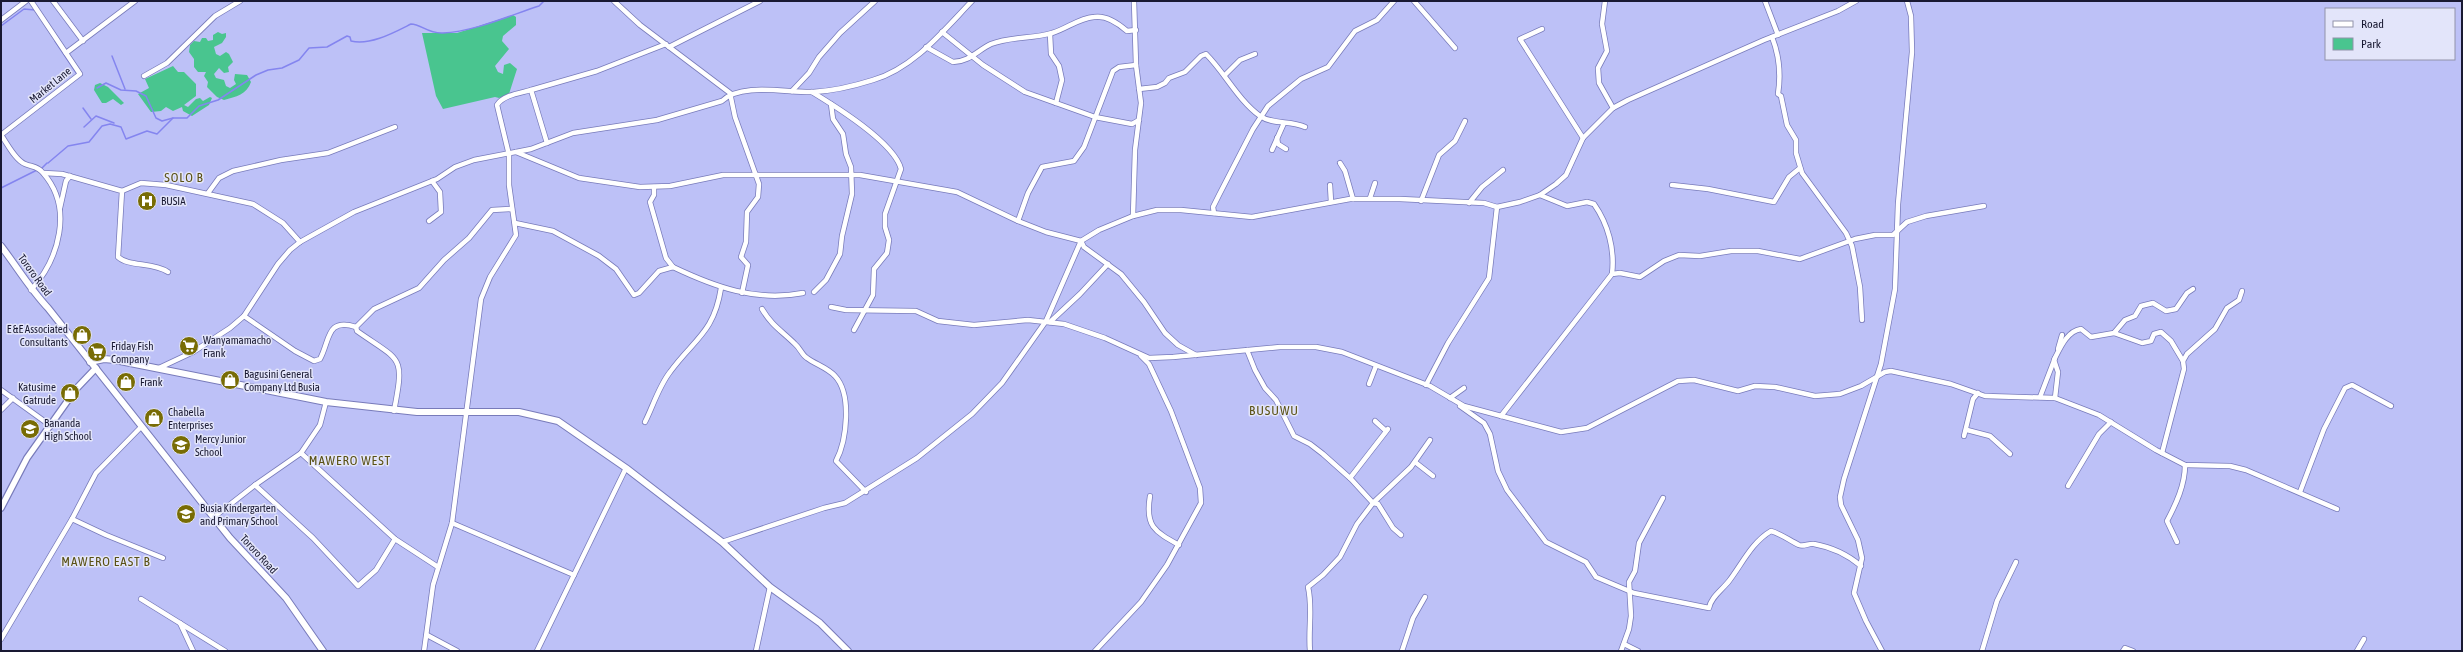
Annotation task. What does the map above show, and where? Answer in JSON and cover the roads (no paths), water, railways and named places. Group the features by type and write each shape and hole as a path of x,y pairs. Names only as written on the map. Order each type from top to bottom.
{"main road":[{"name":"Tororo Road","path":"1,246 27,281 31,290 96,368 141,427 242,551 286,598 323,651"},
{"path":"90,362 108,359 326,402 394,411 519,412 548,417 567,426 626,468 722,542 770,588 820,623 848,651"}],"street":[{"path":"1,20 26,1"},
{"name":"Market Lane","path":"1,135 80,74 31,1"},
{"path":"53,1 83,41"},
{"path":"66,53 135,1"},
{"path":"144,76 168,63 215,16 240,1"},
{"path":"614,1 668,46 730,93 792,91 812,92 853,85 888,75 905,65 926,47 972,1"},
{"path":"424,651 431,598 438,567 452,523 481,299 490,277 514,238 515,223 509,185 509,155 497,105 500,101 516,94 604,68 668,46 760,1"},
{"path":"792,91 809,73 819,57 840,34 875,1"},
{"path":"1133,216 1135,150 1139,120 1139,89 1136,65 1134,1"},
{"path":"1214,213 1213,207 1219,194 1260,116 1281,94 1302,79 1328,67 1355,31 1377,20 1394,1"},
{"path":"1414,1 1455,48"},
{"path":"1605,1 1602,24 1607,51 1598,68 1599,83 1613,108"},
{"path":"1766,1 1778,35"},
{"path":"1048,322 1081,241 1099,230 1133,216 1158,210 1245,216 1270,215 1332,202 1370,198 1468,203 1497,207 1520,202 1540,195 1566,175 1583,138 1613,108 1772,37 1838,11 1856,1"},
{"path":"1882,651 1866,621 1854,593 1854,587 1861,566 1858,540 1843,512 1840,497 1844,479 1876,378 1895,289 1898,204 1912,52 1911,16 1908,1"},
{"path":"926,47 953,62 966,60 992,44 1025,36 1050,34 1095,16 1117,22 1127,30 1136,30"},
{"path":"1542,28 1520,39 1583,138"},
{"path":"942,32 991,71 1025,92 1096,117 1132,124 1139,120"},
{"path":"1050,34 1051,54 1058,66 1062,80 1056,103"},
{"path":"1772,37 1778,49 1780,82 1778,94 1781,96 1787,125 1796,140 1800,168 1802,174 1846,233 1850,241 1860,287 1862,320"},
{"path":"1139,89 1157,87 1165,83 1169,78 1185,72 1201,56 1206,54 1225,75 1242,98 1260,116 1298,124 1304,128"},
{"path":"1225,75 1240,60 1255,54"},
{"path":"1018,221 1028,193 1042,167 1074,161 1084,147 1113,71 1119,67 1136,65"},
{"path":"531,90 547,143"},
{"path":"812,92 867,128 898,161 902,169 885,214 885,227 889,240 887,253 874,268 873,295 867,309 854,330"},
{"path":"159,368 193,352 230,328 244,316 278,264 300,242 354,212 432,180 455,167 474,160 490,156 509,155 580,132 650,122 722,101 730,93"},
{"path":"730,93 735,117 759,184 758,197 747,212 746,242 741,257 748,265 742,293"},
{"path":"814,292 826,280 840,254 842,236 852,194 851,167 846,154 843,134 833,119 831,104"},
{"path":"1421,201 1439,155 1455,141 1465,121"},
{"path":"1272,150 1284,122"},
{"path":"208,193 219,178 233,171 281,160 328,153 395,127"},
{"path":"1,135 22,162 36,167 44,173 56,190 60,210"},
{"path":"1276,138 1278,144 1286,149"},
{"path":"516,152 559,172 579,178 615,184 654,187 683,184 723,175 792,176 828,173 851,176 860,175 957,192 1018,221 1046,232 1081,241 1084,246 1121,274 1144,302 1165,333 1178,345 1196,355"},
{"path":"1340,163 1345,171 1353,199"},
{"path":"1672,185 1708,189 1774,202 1789,177 1800,168"},
{"path":"1468,203 1482,187 1503,170"},
{"path":"44,173 70,176 122,191 141,183 208,193 258,206 283,224 300,242"},
{"path":"31,290 43,276 54,257 60,210 66,180 70,176"},
{"path":"429,221 441,212 440,192 432,180"},
{"path":"1370,198 1375,183"},
{"path":"1330,185 1332,202"},
{"path":"654,187 654,195 650,202 666,258 673,267 721,288 742,293 781,297 803,293"},
{"path":"122,191 118,257 126,261 158,266 168,272"},
{"path":"1501,416 1612,274 1614,257 1612,247 1604,220 1594,204 1587,202 1567,206 1540,195"},
{"path":"1612,274 1620,273 1640,277 1664,261 1679,255 1700,256 1731,251 1758,251 1800,259 1866,236 1893,234 1907,222 1919,218 1984,206"},
{"path":"1426,384 1448,343 1489,278 1496,230 1497,207"},
{"path":"356,327 374,309 419,288 444,260 469,238 492,210 512,209"},
{"path":"515,223 553,231 599,256 616,268 634,295 639,293 662,269 666,258"},
{"path":"722,542 824,508 845,503 866,492 879,480 917,458 985,402 1002,383 1048,322 1080,294 1108,264"},
{"path":"662,269 673,267"},
{"path":"645,422 669,373 707,331 719,304 721,288"},
{"path":"2114,334 2125,320 2134,316 2141,306 2153,303 2166,311 2176,309 2187,293 2193,289"},
{"path":"2183,361 2186,354 2215,329 2226,308 2239,300 2242,291"},
{"path":"831,307 846,310 867,309 916,311 938,321 974,326 1028,320 1064,324 1093,333 1141,356 1165,358 1247,350 1316,347 1342,352 1426,384 1450,398 1484,423 1490,434 1498,471 1507,490 1546,542 1586,562 1596,577 1630,592 1709,608 1711,601 1727,583 1748,553 1764,535 1771,531 1801,546 1811,544 1829,547 1843,556 1852,558 1861,566"},
{"path":"762,309 771,324 795,343 805,357 833,374 838,380 847,404 841,449 836,461 866,492"},
{"path":"244,316 295,351 314,361 320,359 329,335 340,324 356,327"},
{"path":"356,327 357,331 382,347 397,362 400,368 401,377 394,411"},
{"path":"2055,398 2058,372 2054,360 2062,345 2074,330 2081,329 2092,337 2096,338 2114,334 2142,343 2151,340 2154,334 2161,332 2171,341 2183,361 2184,369 2162,453"},
{"path":"2040,397 2062,335"},
{"path":"1247,350 1255,370 1265,388 1276,400 1294,436 1310,444 1350,478 1374,503 1378,504 1393,528 1401,535"},
{"path":"1095,651 1141,602 1179,545 1200,505 1202,495 1171,411 1148,364 1141,356"},
{"path":"1369,384 1376,366"},
{"path":"1,508 27,458 51,426 68,399 96,368"},
{"path":"1455,403 1561,432 1588,428 1678,381 1694,380 1738,391 1755,386 1775,387 1815,396 1840,394 1876,378 1885,372 1904,373 1985,396 2055,398 2099,415 2185,465 2230,466 2300,492 2337,509"},
{"path":"2300,492 2324,429 2345,388 2352,385 2391,406"},
{"path":"1450,398 1464,388"},
{"path":"1,390 51,426"},
{"path":"1964,436 1967,430 1973,400 1978,393"},
{"path":"1,410 13,398"},
{"path":"214,517 255,485 301,454 320,425 326,402"},
{"path":"1350,478 1387,430 1374,421"},
{"path":"2068,486 2099,434 2111,422"},
{"path":"1,639 72,519 100,467 141,427"},
{"path":"1967,430 1990,436 2010,454"},
{"path":"1310,651 1309,633 1311,602 1308,587 1323,575 1340,557 1357,524 1374,503 1381,498 1415,462 1430,440"},
{"path":"301,454 395,539 438,567"},
{"path":"1415,462 1433,476"},
{"path":"2177,542 2167,521 2175,506 2185,476 2185,465"},
{"path":"536,651 626,468"},
{"path":"255,485 313,538 358,586 376,570 395,539"},
{"path":"1150,496 1148,512 1150,523 1160,534 1179,545"},
{"path":"1621,651 1631,616 1629,582 1635,571 1639,543 1663,498"},
{"path":"72,519 106,535 163,558"},
{"path":"452,523 574,575"},
{"path":"1982,651 1996,601 2016,562"},
{"path":"756,651 770,588"},
{"path":"1402,651 1413,618 1425,597"},
{"path":"141,599 225,651"},
{"path":"180,624 193,651"},
{"path":"427,635 457,651"},
{"path":"2357,651 2364,639"},
{"path":"1624,644 1638,651"},
{"path":"2123,651 2125,648 2133,651"}],"waterway":[{"path":"48,163 68,146 89,142 102,126 110,124 121,127 126,139 147,131 157,134 173,118 187,118 199,106 218,100 256,75 268,70 282,68 299,60 309,48 327,47 347,36 350,37 351,41 366,42 390,34 411,24 415,24 429,31 438,33 467,30 539,6 544,1"},
{"path":"1,26 24,9 35,10"},
{"path":"55,41 77,74"},
{"path":"112,56 125,89"},
{"path":"97,88 106,83 121,90 136,91 146,96 156,118 162,121 173,118"},
{"path":"83,108 91,119"},
{"path":"84,127 96,116 114,123"},
{"path":"42,168 47,163"},
{"path":"1,188 37,170"}],"place":[{"name":"BUSIA","path":"147,201"},
{"name":"E &E Associated Consultants","path":"82,335"},
{"name":"Wanyamamacho Frank","path":"189,346"},
{"name":"Friday Fish Company","path":"97,352"},
{"name":"Bagusini General Company Ltd Busia","path":"230,380"},
{"name":"Frank","path":"126,382"},
{"name":"Katusime Gatrude","path":"70,393"},
{"name":"Chabella Enterprises","path":"154,418"},
{"name":"Bananda High School","path":"30,429"},
{"name":"Mercy Junior School","path":"181,445"},
{"name":"Busia Kindergarten and Primary School","path":"186,514"}],"district":[{"name":"SOLO B","path":"184,177"},
{"name":"BUSUWU","path":"1274,410"},
{"name":"MAWERO WEST","path":"350,460"},
{"name":"MAWERO EAST B","path":"106,561"}]}
